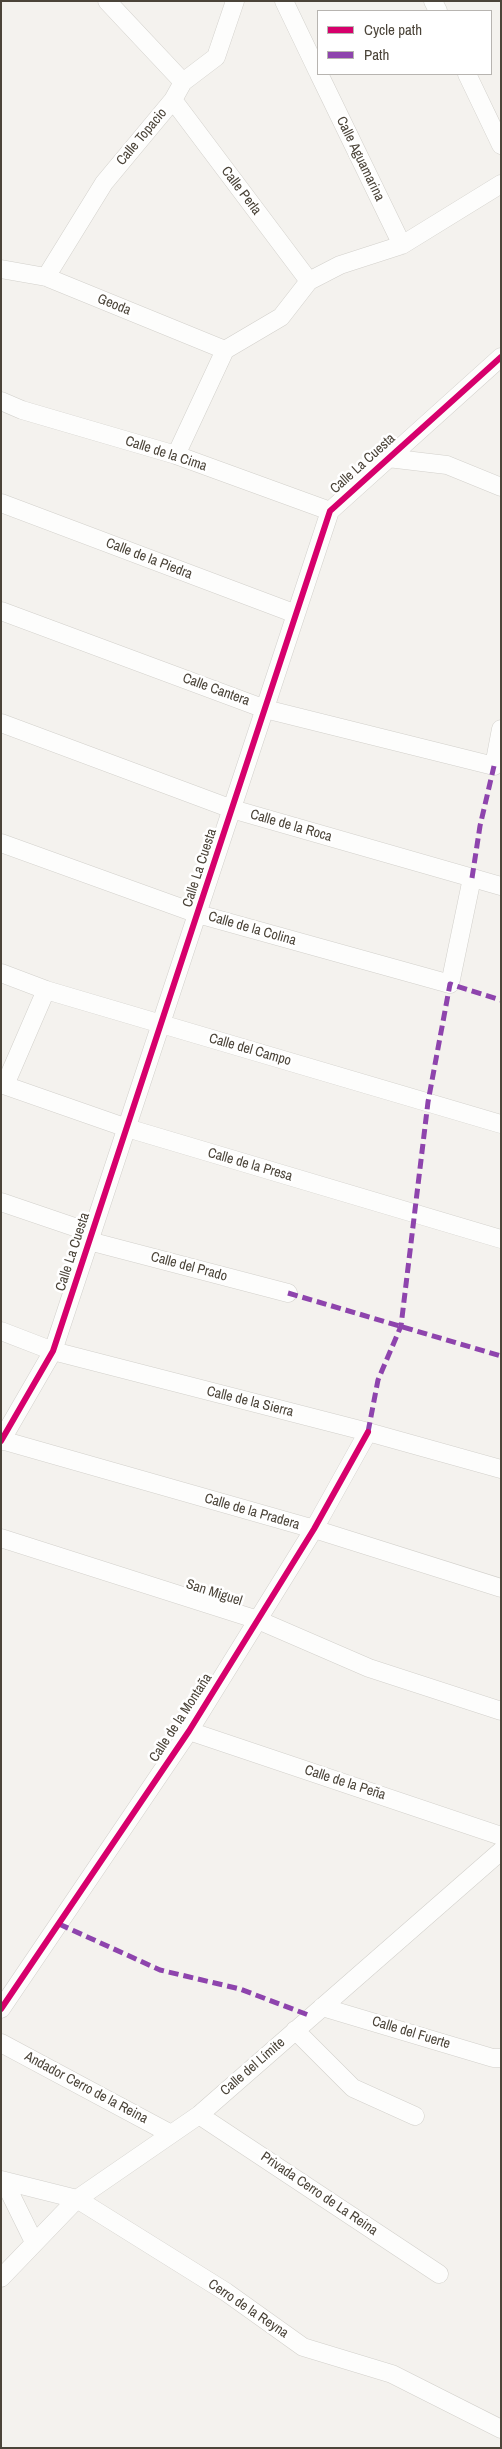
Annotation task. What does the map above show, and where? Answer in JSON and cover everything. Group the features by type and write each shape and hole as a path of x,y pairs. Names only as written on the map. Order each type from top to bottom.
{"street":[{"path":"107,1 183,82"},
{"name":"Calle Topacio","path":"46,276 104,183 173,100 183,82 216,57 235,1"},
{"name":"Calle Aguamarina","path":"284,1 317,69"},
{"name":"Calle Aguamarina","path":"320,75 402,245"},
{"path":"467,75 501,145"},
{"name":"Calle Perla","path":"173,100 309,281"},
{"path":"176,456 225,350 281,317 309,281 340,266 402,245 501,184"},
{"name":"Geoda","path":"1,269 46,276 225,350"},
{"name":"Calle La Cuesta","path":"1,1441 53,1351 330,511 501,357"},
{"name":"Calle de la Cima","path":"1,401 22,410 176,456 330,511"},
{"path":"388,458 447,465 501,487"},
{"name":"Calle de la Piedra","path":"1,503 296,614"},
{"name":"Calle Cantera","path":"1,611 265,709 497,765"},
{"name":"Calle de la Roca","path":"1,723 232,809 501,886"},
{"path":"497,765 501,729"},
{"name":"Calle de la Colina","path":"1,843 198,914 450,984 472,878"},
{"name":"Calle del Campo","path":"1,973 46,990 501,1124"},
{"path":"3,1085 46,990"},
{"name":"Calle de la Presa","path":"3,1085 127,1128 501,1239"},
{"name":"Calle del Prado","path":"1,1202 91,1237 288,1293"},
{"name":"Calle de la Sierra","path":"1,1331 53,1351 368,1432 501,1469"},
{"name":"Calle de la Montaña","path":"1,2009 189,1731 314,1530 368,1432"},
{"name":"Calle de la Pradera","path":"1,1441 314,1530 501,1588"},
{"name":"San Miguel","path":"1,1538 258,1620 369,1668 501,1711"},
{"name":"Calle de la Peña","path":"189,1731 501,1836"},
{"name":"Calle del Límite","path":"1,2278 78,2199 199,2115 501,1851"},
{"name":"Calle del Fuerte","path":"322,2007 493,2058 501,2058"},
{"path":"295,2030 353,2088 415,2116"},
{"name":"Andador Cerro de la Reina","path":"1,2043 171,2134"},
{"name":"Privada Cerro de La Reina","path":"199,2115 439,2274"},
{"path":"3,2180 34,2242"},
{"name":"Cerro de la Reyna","path":"3,2180 78,2199 226,2292 304,2346 392,2374 501,2429"}],"marked path":[{"path":"472,878 480,826 494,766"},
{"path":"368,1432 378,1380 401,1326 428,1102 450,984 501,1000"},
{"path":"288,1293 501,1356"},
{"path":"59,1924 160,1970 240,1989 311,2016"}],"cycle path":[{"path":"1,1441 53,1351 330,511 501,357"},
{"path":"1,2009 189,1731 314,1529 368,1432"}]}
